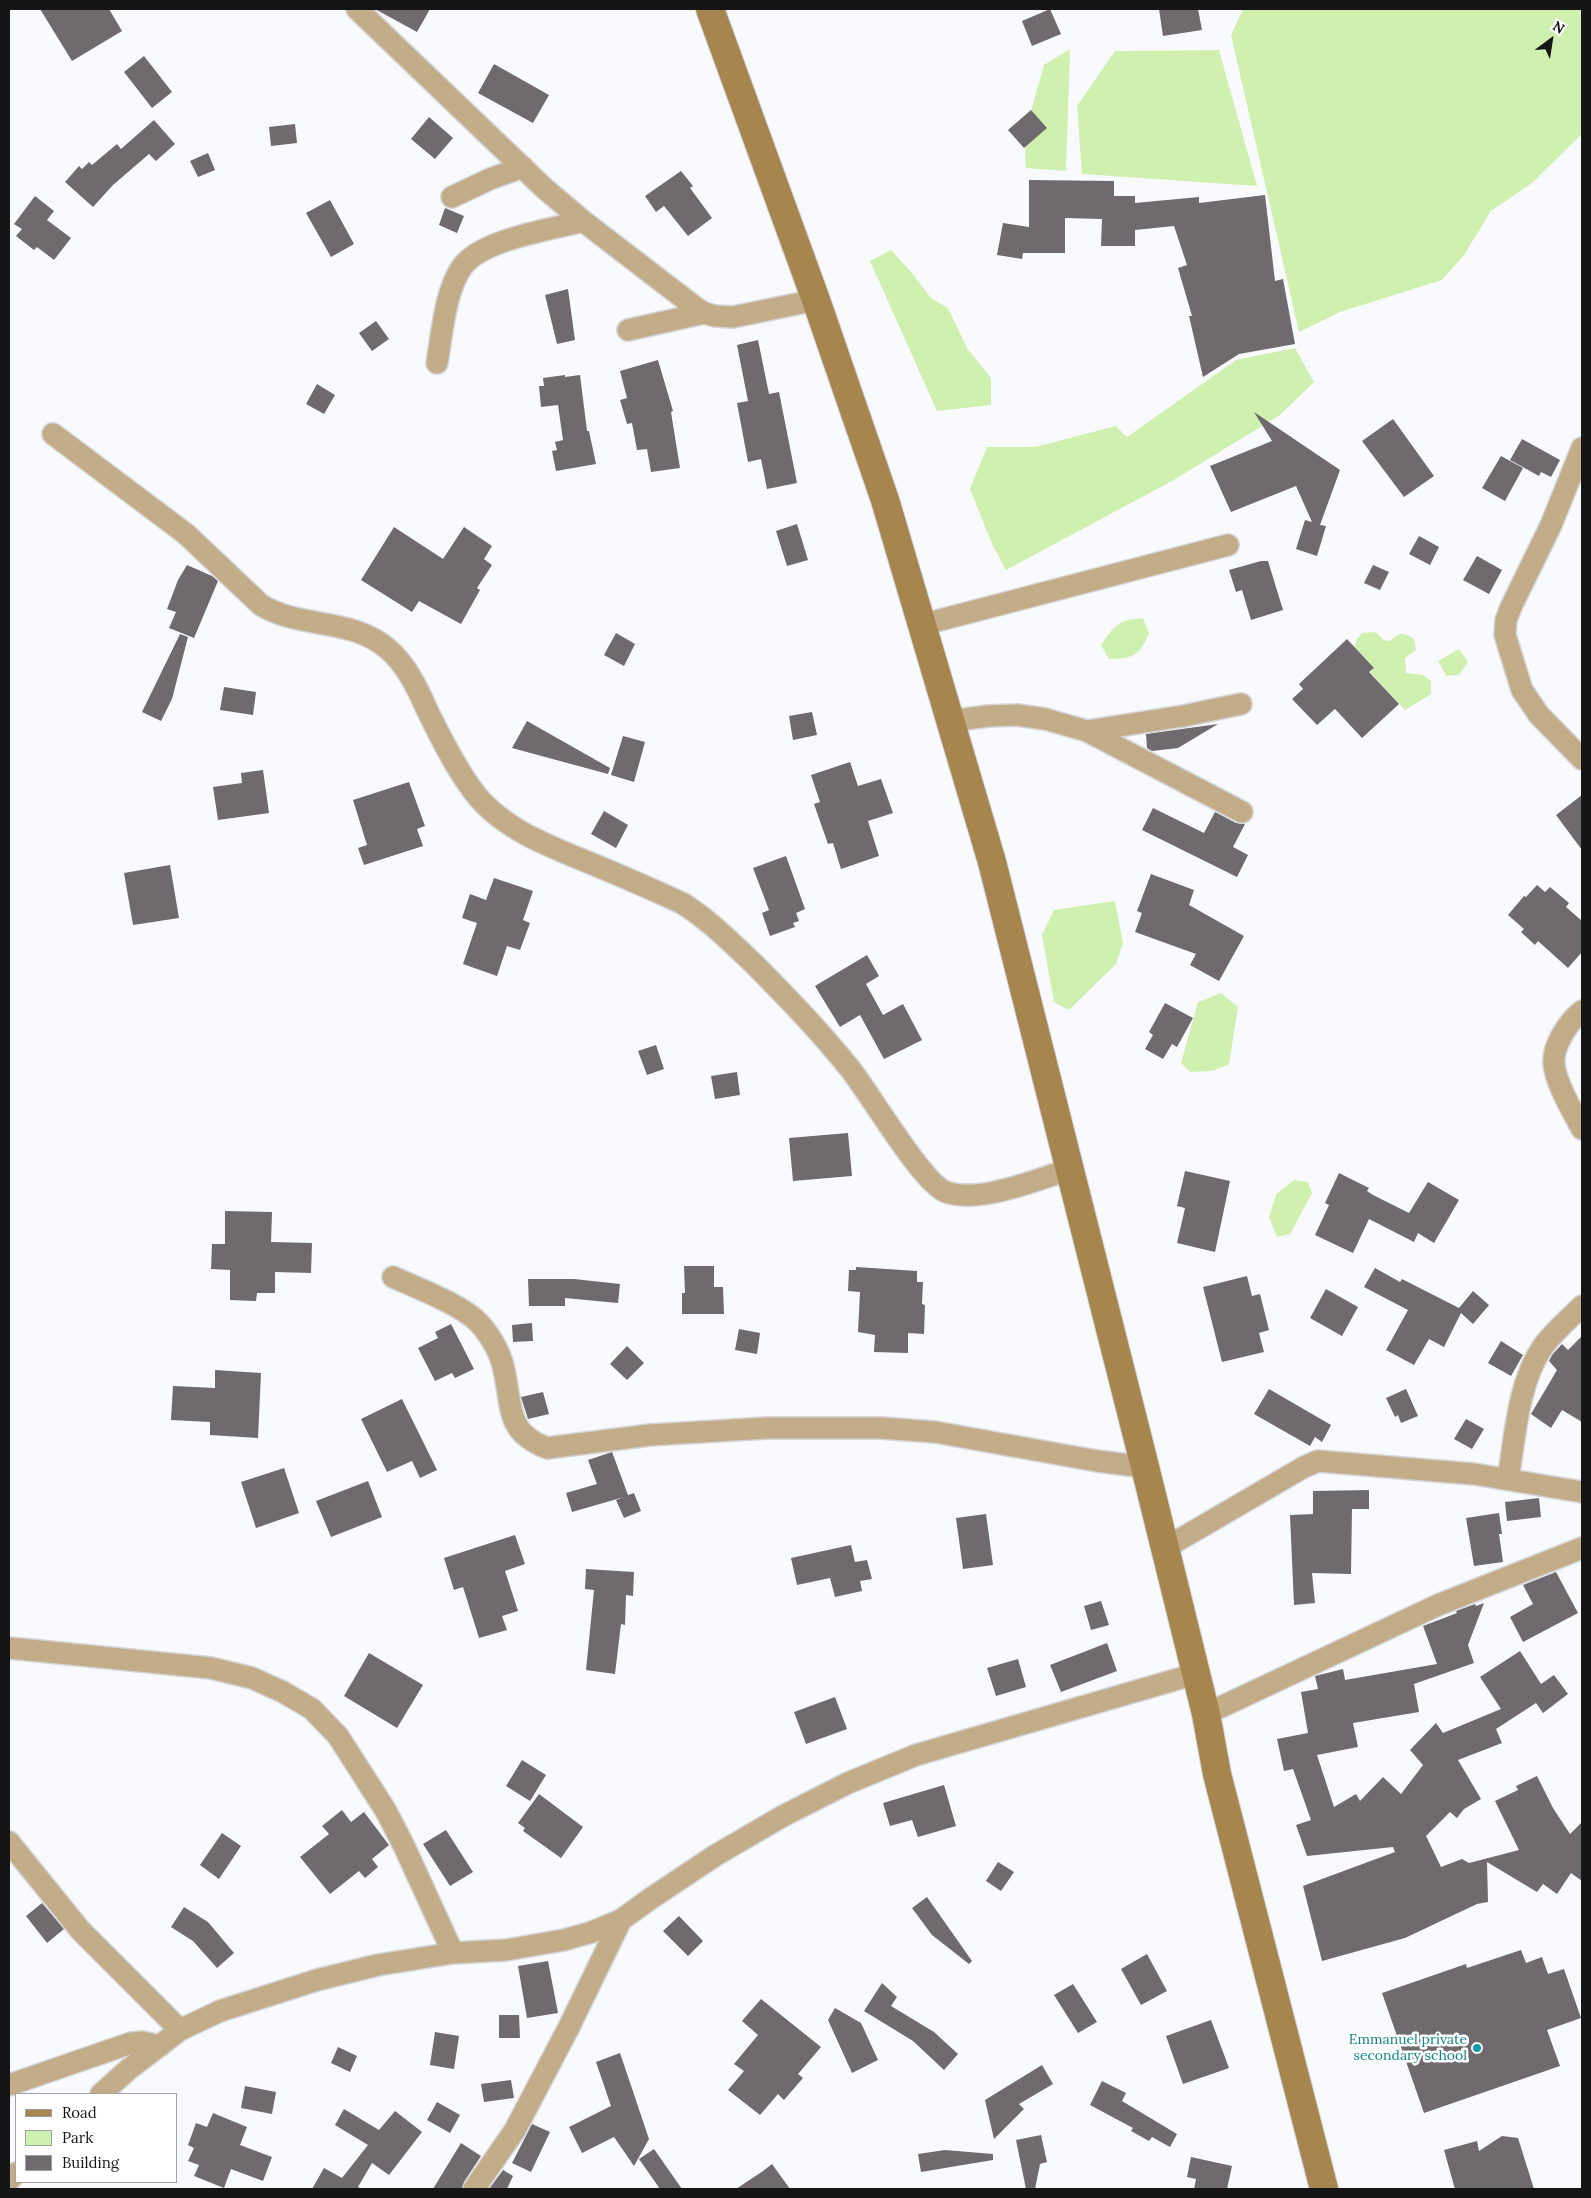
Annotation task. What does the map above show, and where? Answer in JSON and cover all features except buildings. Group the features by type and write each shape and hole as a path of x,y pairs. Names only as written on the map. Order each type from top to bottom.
{"main road":[{"path":"710,9 816,300 885,500 992,862 1071,1169 1206,1714 1217,1774 1324,2189"}],"street":[{"path":"357,9 583,222 704,313"},
{"path":"452,197 523,167"},
{"path":"437,363 446,308 462,268 472,256 506,241 583,222"},
{"path":"628,330 704,313 733,317 816,300"},
{"path":"53,434 186,534 261,605 272,612 365,633 388,649 399,660 414,683 458,768 472,790 486,806 510,826 557,849 682,903 699,913 720,931 811,1022 853,1072 919,1166 936,1186 945,1192 957,1194 993,1192 1071,1169"},
{"path":"1582,448 1551,525 1508,614 1505,635 1522,690 1539,715 1582,759"},
{"path":"921,626 1228,545"},
{"path":"1087,731 1183,716 1242,704"},
{"path":"951,721 988,716 1017,715 1045,719 1087,731 1242,812"},
{"path":"1582,1010 1563,1035 1556,1048 1554,1064 1561,1085 1582,1129"},
{"path":"393,1277 436,1297 479,1323 496,1346 502,1361 512,1419 520,1432 532,1442 547,1448 650,1435 767,1428 881,1428 935,1432 1097,1461 1145,1467"},
{"path":"1508,1479 1524,1388 1533,1363 1542,1347 1582,1306"},
{"path":"1165,1548 1304,1467 1318,1462 1344,1462 1508,1479 1582,1492"},
{"path":"1206,1714 1438,1605 1521,1570 1582,1548"},
{"path":"9,1648 211,1668 252,1678 283,1692 312,1709 338,1736 386,1811 453,1954"},
{"path":"103,2093 129,2069 180,2030 220,2011 317,1980 378,1965 453,1954 506,1950 564,1940 621,1920 650,1898 716,1855 783,1816 848,1783 916,1755 1195,1674"},
{"path":"9,1842 81,1932 180,2030"},
{"path":"474,2189 515,2130 569,2027 621,1920"},
{"path":"9,2084 131,2043 142,2042 160,2046"}],"green space":[{"path":"1243,9 1582,9 1582,134 1532,183 1491,211 1464,255 1442,280 1340,312 1299,332 1231,35"},
{"path":"1070,49 1066,171 1026,168 1025,155 1028,129 1044,65"},
{"path":"1219,50 1257,186 1082,174 1077,106 1115,51"},
{"path":"891,250 931,298 948,308 967,348 991,378 991,405 937,411 870,261"},
{"path":"1295,348 1314,382 1280,415 1172,481 1006,570 992,544 970,489 987,447 1035,447 1116,426 1127,437 1236,360"},
{"path":"1143,618 1149,633 1139,651 1130,657 1109,659 1101,645 1114,628 1122,622"},
{"path":"1375,632 1384,640 1390,641 1402,634 1414,639 1416,650 1405,658 1406,673 1423,675 1431,681 1431,694 1405,710 1370,672 1374,668 1355,647 1357,639 1362,633"},
{"path":"1459,649 1468,662 1459,675 1446,676 1438,661"},
{"path":"1115,901 1123,943 1116,964 1069,1010 1054,1002 1042,935 1054,910"},
{"path":"1221,993 1238,1007 1229,1064 1212,1071 1190,1072 1181,1063 1198,1002"},
{"path":"1294,1180 1308,1182 1312,1193 1290,1234 1277,1237 1269,1217 1276,1194"}],"place":[{"name":"Emmanuel private secondary school","path":"1477,2048"}]}
